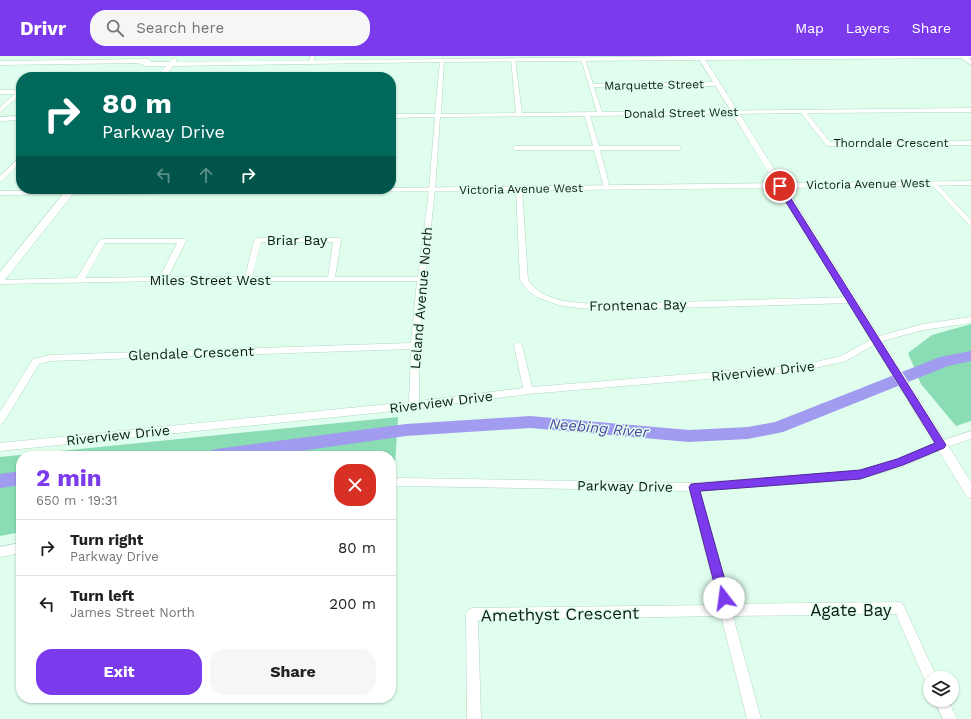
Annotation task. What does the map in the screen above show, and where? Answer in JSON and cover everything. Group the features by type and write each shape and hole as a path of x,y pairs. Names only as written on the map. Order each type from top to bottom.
{"main road":[{"path":"0,63 141,62 146,64 174,60 204,62 312,58 583,59 971,56"},
{"path":"164,72 174,60"},
{"path":"0,279 68,194"}],"street":[{"path":"961,56 971,63"},
{"path":"700,57 971,493"},
{"name":"Leland Avenue North","path":"414,405 415,346 421,279 432,190 437,116 445,58"},
{"path":"513,59 519,115"},
{"path":"583,59 600,114"},
{"name":"Marquette Street","path":"591,86 717,84"},
{"path":"0,92 16,92"},
{"path":"0,110 16,96"},
{"name":"Donald Street West","path":"396,116 971,110"},
{"name":"Thorndale Crescent","path":"802,111 828,144 971,143"},
{"path":"587,114 607,188"},
{"path":"0,119 16,118"},
{"path":"515,148 679,148"},
{"path":"0,180 16,163"},
{"path":"933,183 971,224"},
{"name":"Victoria Avenue West","path":"396,190 971,183"},
{"name":"Frontenac Bay","path":"519,189 524,280 531,290 547,299 582,306 606,307 852,300"},
{"name":"Victoria Avenue West","path":"0,193 16,192"},
{"path":"79,281 103,241 182,240 163,279"},
{"name":"Briar Bay","path":"248,280 258,240 337,240 331,279"},
{"name":"Miles Street West","path":"0,282 163,279 421,279"},
{"name":"Riverview Drive","path":"0,447 414,405 528,391 802,368 843,359 876,340 923,327 971,320"},
{"path":"518,345 528,391"},
{"name":"Glendale Crescent","path":"0,420 36,361 50,358 415,346"},
{"name":"Parkway Drive","path":"396,483 694,487 860,475 900,462 941,445 971,435"},
{"path":"694,487 728,612 754,719"},
{"path":"0,552 16,549"},
{"name":"Agate Bay","path":"728,612 899,608 928,671"},
{"name":"Amethyst Crescent","path":"474,719 472,614 728,612"},
{"path":"944,707 950,719"}],"green space":[{"path":"971,324 971,421 956,426 921,384 908,353 932,335"},
{"path":"398,417 396,451 60,451"},
{"path":"16,455 16,533 0,536 0,457"}],"waterway":[{"name":"Neebing River","path":"253,451 406,430 530,422 689,436 748,433 777,428 945,361 971,356"},
{"name":"Neebing River","path":"0,481 16,479"}],"route":[{"path":"724,598 694,487 860,475 900,462 941,445 780,186"}]}
